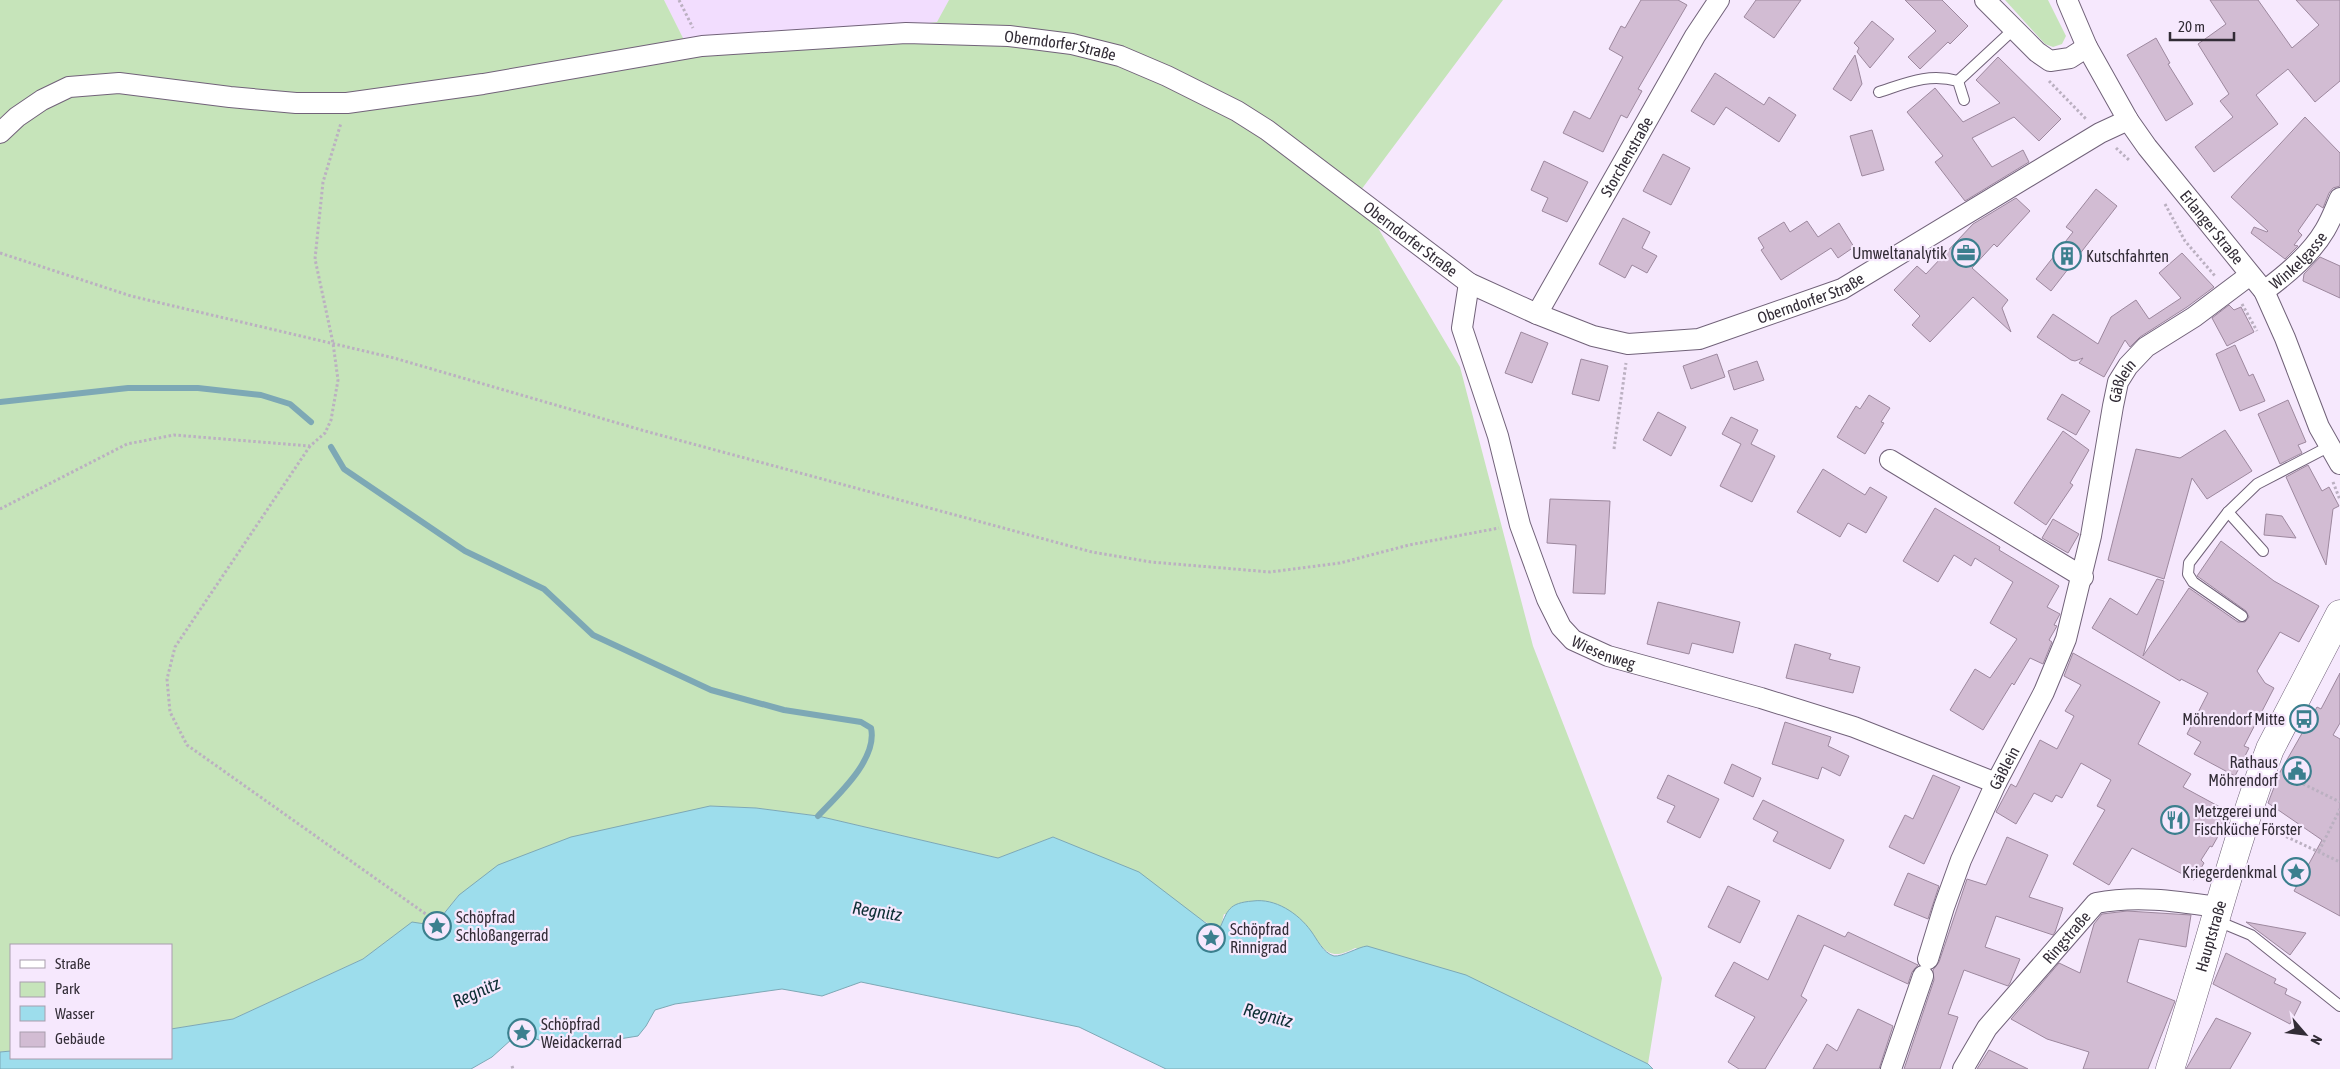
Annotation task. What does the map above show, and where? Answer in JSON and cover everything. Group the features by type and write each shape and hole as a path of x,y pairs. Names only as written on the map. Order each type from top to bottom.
{"street":[{"name":"Storchenstraße","path":"1537,314 1695,36 1719,0"},
{"path":"1985,0 2036,52 2050,61 2070,58 2087,47"},
{"name":"Erlanger Straße","path":"2067,0 2087,47 2128,120 2264,292 2285,338 2319,427 2324,449 2340,464"},
{"name":"Oberndorfer Straße","path":"0,133 17,117 42,100 69,87 77,86 119,83 277,101 347,103 484,84 702,46 906,33 990,35 1072,44 1120,56 1167,76 1237,111 1259,125 1469,283 1537,314 1594,336 1628,344 1699,339 1842,289 2100,133 2128,120"},
{"name":"Winkelgasse","path":"2264,292 2282,278 2316,243 2325,230 2340,198"},
{"name":"Gäßlein","path":"1891,1069 1961,860 1996,783 2044,692 2066,639 2083,578 2118,382 2128,366 2146,347 2250,275"},
{"name":"Wiesenweg","path":"1469,283 1462,328 1498,436 1520,525 1547,599 1561,627 1573,640 1608,656 1761,698 1854,727 1996,783"},
{"path":"1890,460 2083,578"},
{"name":"Hauptstraße","path":"2170,1069 2200,974 2245,817 2270,750 2340,614"},
{"name":"Ringstraße","path":"1963,1069 1987,1028 2096,903 2122,898 2165,900 2216,914"}],"lane":[{"path":"1958,81 2014,29"},
{"path":"1879,92 1920,78 1942,77 1958,81"},
{"path":"1958,81 1964,100"},
{"path":"2242,616 2193,582 2188,574 2189,563 2228,512 2257,484 2324,449"},
{"path":"2228,512 2264,551"},
{"path":"2216,914 2250,935 2340,1006"}],"path":[{"path":"679,0 702,46"},
{"path":"2050,61 2041,73 2133,164"},
{"path":"347,103 323,182 315,259 333,343 338,380 332,420 325,433 310,446 175,647 167,679 170,712 187,745 430,916"},
{"path":"2162,200 2185,242 2220,282 2240,299 2258,332"},
{"path":"0,253 131,296 394,358 645,431 1092,552 1151,562 1270,572 1340,563 1409,545 1520,525"},
{"path":"1614,449 1628,344"},
{"path":"0,509 127,444 174,435 310,446"},
{"path":"2324,449 2340,500"},
{"path":"2289,777 2340,802"},
{"path":"2318,851 2340,809"},
{"path":"2245,817 2340,862"}],"shaded area":[{"path":"664,0 949,0 938,22 691,54"}],"green space":[{"path":"0,0 664,0 691,54 937,22 949,0 1503,0 1358,194 1460,367 1533,646 1662,978 1648,1064 1522,1002 1355,948 1339,954 1333,954 1323,948 1309,929 1224,914 1220,930 1054,837 998,858 818,816 756,808 710,806 459,895 434,920 412,923 363,959 233,1019 172,1029 172,944 10,944 10,1051 0,1052"},
{"path":"2005,0 2048,0 2066,36 2062,44 2053,47 2045,44"}],"water":[{"name":"Regnitz","path":"710,806 756,808 818,816 998,858 1053,837 1139,872 1207,924 1219,930 1227,913 1238,904 1261,901 1278,904 1300,918 1323,949 1334,956 1346,954 1367,946 1466,975 1648,1064 1653,1069 1166,1069 1079,1027 861,982 822,996 782,989 675,1004 655,1010 638,1036 563,1048 533,1038 512,1039 492,1057 471,1069 0,1069 0,1052 10,1051 10,1059 172,1059 172,1029 233,1019 363,959 412,922 425,924 442,916 459,895 498,865 571,837"}],"building":[{"path":"1641,0 1678,0 1687,5 1638,89 1642,91 1627,118 1621,115 1603,152 1563,133 1574,111 1590,119 1623,57 1609,49 1621,26 1625,28"},
{"path":"1756,0 1801,0 1774,38 1744,17"},
{"path":"1905,0 1942,0 1968,26 1920,69 1908,57 1936,31"},
{"path":"2210,0 2258,0 2292,48 2319,25 2296,0 2340,0 2340,81 2315,102 2288,69 2256,95 2278,124 2214,172 2195,147 2233,117 2220,101 2229,94 2198,44 2226,24"},
{"path":"1872,21 1894,39 1870,68 1857,52 1859,48 1854,43"},
{"path":"2156,38 2170,63 2168,64 2193,104 2166,121 2127,55"},
{"path":"1855,55 1862,84 1851,101 1833,89"},
{"path":"1998,57 2061,119 2039,141 2014,117 1972,138 1992,167 2023,150 2029,162 1965,201 1935,162 1943,156 1907,112 1935,88 1963,122 2000,103 1976,80"},
{"path":"1715,73 1764,105 1769,97 1796,115 1779,142 1726,107 1714,125 1691,111"},
{"path":"2305,117 2340,153 2340,186 2333,188 2329,193 2323,208 2317,204 2298,231 2302,235 2294,245 2298,246 2285,259 2251,233 2254,227 2268,231 2231,197"},
{"path":"1872,130 1884,170 1862,176 1850,136"},
{"path":"1663,154 1690,168 1671,205 1643,191"},
{"path":"1544,161 1588,182 1567,222 1542,211 1548,198 1531,190"},
{"name":"Kutschfahrten","path":"2096,189 2117,206 2051,291 2036,279 2073,232 2066,227"},
{"path":"2016,198 2030,211 1997,247 1994,244 1972,268 2008,300 2002,308 2011,332 1973,297 1930,342 1912,325 1920,316 1894,290 1917,266 1926,274 1973,224"},
{"path":"1623,218 1650,232 1642,248 1657,256 1647,273 1632,265 1625,278 1599,264"},
{"path":"1807,221 1818,237 1839,223 1854,247 1838,258 1831,248 1781,280 1761,250 1764,248 1758,238 1784,222 1790,232"},
{"path":"2182,253 2214,287 2140,337 2130,347 2125,340 2104,377 2079,363 2083,358 2075,361 2071,360 2037,337 2053,314 2098,344 2111,317 2136,300 2149,319 2181,298 2159,273"},
{"path":"2320,257 2340,266 2340,298 2303,281 2304,274"},
{"path":"2229,305 2234,310 2241,307 2254,332 2227,346 2212,318"},
{"path":"1521,332 1548,343 1532,383 1505,373"},
{"path":"2235,345 2249,376 2253,374 2265,401 2240,411 2216,354"},
{"path":"1717,354 1725,377 1691,389 1683,366"},
{"path":"1581,359 1608,366 1599,401 1572,394"},
{"path":"1757,361 1764,380 1734,390 1728,371"},
{"path":"2062,394 2090,411 2076,435 2047,419"},
{"path":"1869,395 1890,408 1881,422 1884,423 1865,454 1837,437 1856,406 1860,409"},
{"path":"2288,400 2306,442 2298,445 2302,453 2280,464 2258,414"},
{"path":"1658,412 1686,427 1671,456 1643,440"},
{"path":"1731,417 1758,430 1751,444 1775,456 1752,502 1720,486 1741,444 1722,434"},
{"path":"2225,430 2252,471 2207,499 2192,478 2164,579 2108,560 2136,449 2180,458"},
{"path":"2063,431 2089,450 2070,483 2073,485 2046,525 2014,503"},
{"path":"2308,465 2322,491 2329,487 2339,506 2333,509 2326,565 2286,477"},
{"path":"1823,469 1865,495 1870,487 1887,497 1866,533 1848,523 1840,537 1797,512"},
{"path":"1550,499 1610,501 1605,594 1573,593 1576,545 1547,543"},
{"path":"1935,508 2000,547 1999,550 2059,586 2047,607 2060,614 2054,625 2057,626 2049,640 2052,642 2043,664 2030,658 1983,730 1950,710 1975,669 1990,678 2017,639 1990,623 2013,582 1975,558 1971,566 1954,555 1938,582 1903,561"},
{"path":"2266,514 2282,516 2296,538 2264,535"},
{"path":"2053,519 2079,534 2068,553 2042,538"},
{"path":"2221,541 2274,581 2319,606 2299,642 2280,632 2257,671 2265,683 2274,688 2244,746 2249,748 2235,776 2194,754 2201,742 2187,734 2208,693 2181,679 2180,681 2092,628 2110,598 2137,615 2157,579 2164,581 2143,656 2189,588 2238,622 2245,622 2249,617 2246,611 2197,576"},
{"path":"1658,602 1740,622 1733,653 1692,643 1689,654 1647,644"},
{"path":"1795,644 1831,654 1829,659 1860,667 1853,693 1786,678"},
{"path":"2073,653 2160,702 2138,744 2191,774 2183,787 2231,813 2212,847 2210,846 2201,860 2204,863 2194,880 2132,848 2109,885 2073,864 2105,810 2097,806 2111,780 2081,763 2062,798 2056,795 2052,802 2034,793 2016,824 1996,812 2011,784 2016,787 2040,740 2057,749 2074,716 2065,711 2081,685 2064,676"},
{"path":"2340,673 2340,723 2333,735 2340,739 2340,916 2294,891 2322,840 2268,803 2280,772 2317,707 2321,709"},
{"path":"1785,722 1831,737 1828,746 1849,756 1840,776 1822,767 1818,779 1772,764"},
{"path":"1732,764 1761,778 1753,797 1724,783"},
{"path":"1668,775 1719,799 1700,838 1667,822 1675,806 1657,798"},
{"path":"1933,775 1960,787 1924,864 1889,847 1905,815 1913,819"},
{"path":"1763,800 1844,840 1830,869 1773,841 1778,832 1753,819"},
{"path":"2007,837 2048,855 2029,897 2063,908 2055,932 2053,935 1996,916 1985,947 2020,959 2010,983 2008,986 1964,970 1948,1014 1958,1017 1940,1069 1904,1069 1934,980 1933,970 1939,962 1967,879 1986,885"},
{"path":"1908,873 1939,886 1928,919 1894,905"},
{"path":"1728,886 1760,901 1740,943 1708,927"},
{"path":"2127,911 2191,915 2186,947 2139,939 2127,982 2175,1001 2148,1069 2083,1069 2089,1052 2047,1039 2011,1019 2059,963 2080,973 2094,924 2102,914"},
{"path":"1798,915 1845,937 1848,932 1918,965 1912,972 1908,984 1824,945 1801,996 1807,1000 1765,1069 1739,1069 1728,1062 1755,1017 1715,996 1734,962 1768,980"},
{"path":"2246,922 2306,933 2290,955"},
{"path":"2226,953 2276,979 2274,983 2287,989 2285,994 2301,1002 2290,1024 2213,984"},
{"path":"1858,1009 1893,1026 1879,1069 1813,1069 1827,1044 1837,1051"},
{"path":"2216,1018 2251,1033 2230,1069 2186,1069"},
{"path":"1989,1050 2028,1069 1977,1069"}],"waterway":[{"path":"0,402 128,388 198,388 261,395 290,404 311,422"},
{"path":"331,447 344,469 465,551 544,589 593,635 711,690 784,710 861,722 871,728 872,740 863,764 855,776 818,816"}],"place":[{"name":"Umweltanalytik","path":"1966,253"},
{"name":"Kutschfahrten","path":"2067,256"},
{"name":"Möhrendorf Mitte","path":"2304,719"},
{"name":"Rathaus Möhrendorf","path":"2297,771"},
{"name":"Metzgerei und Fischküche Förster","path":"2175,820"},
{"name":"Kriegerdenkmal","path":"2296,872"},
{"name":"Schöpfrad Schloßangerrad","path":"437,926"},
{"name":"Schöpfrad Rinnigrad","path":"1211,938"},
{"name":"Schöpfrad Weidackerrad","path":"522,1033"}]}
